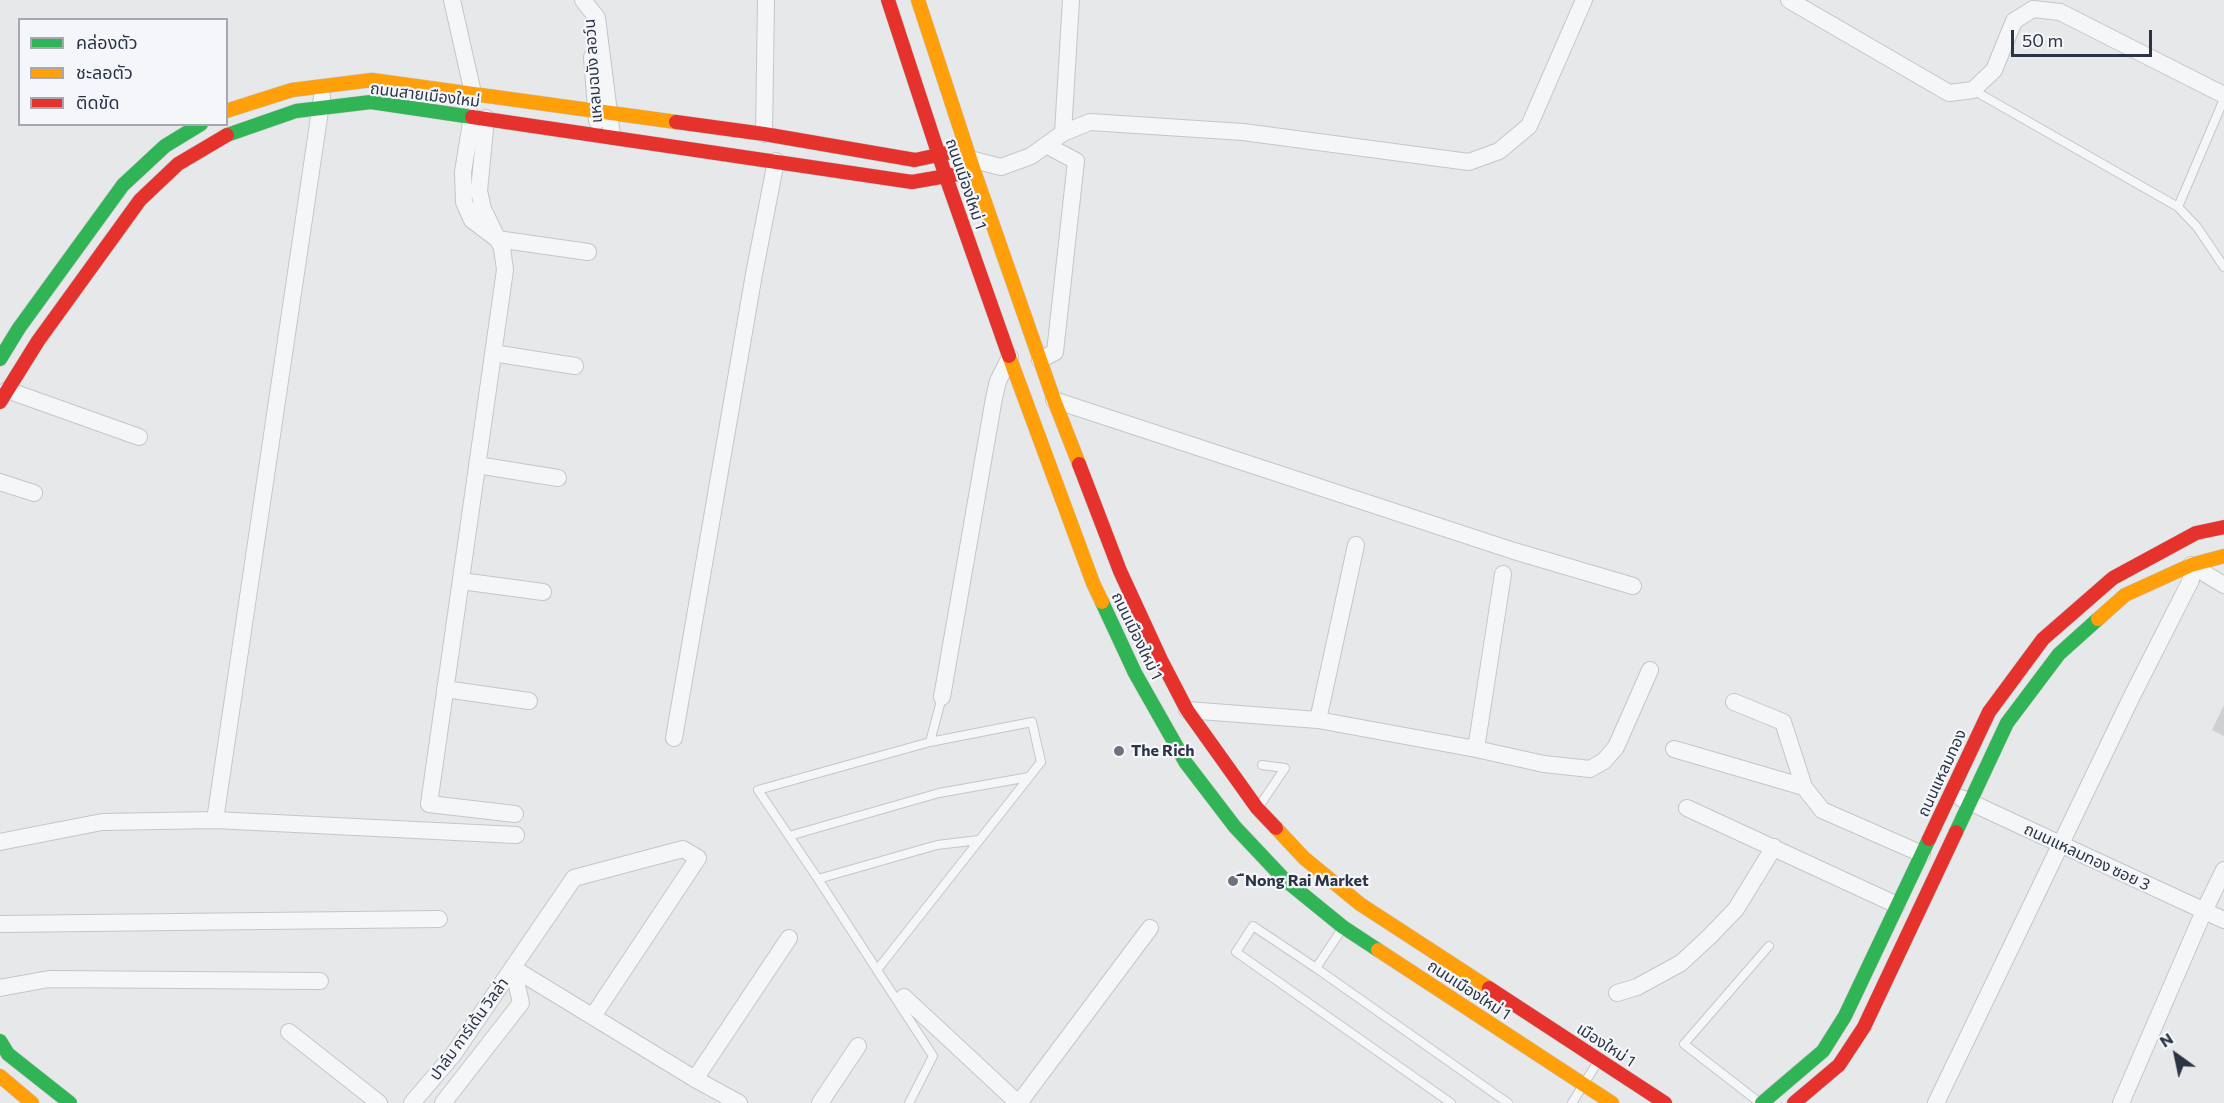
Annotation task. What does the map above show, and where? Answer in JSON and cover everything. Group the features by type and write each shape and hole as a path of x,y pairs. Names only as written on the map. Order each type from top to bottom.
{"street":[{"path":"452,0 474,93"},
{"path":"764,134 766,0"},
{"name":"ถนนเมืองใหม่ 1","path":"888,0 946,177 1093,583 1135,673 1186,763 1235,827 1284,879 1342,927 1612,1103"},
{"name":"ถนนเมืองใหม่ 1","path":"918,0 970,159 1054,400 1120,571 1187,710 1257,808 1304,858 1360,904 1529,1014"},
{"path":"1063,133 1071,0"},
{"path":"970,159 1001,167 1030,156 1063,133 1090,122 1243,132 1469,162 1499,151 1529,126 1584,0"},
{"path":"1789,0 1948,93 1973,90 1994,70 2014,21 2031,5 2060,12 2224,94"},
{"name":"แหลมฉบัง ลอว์น","path":"585,4 605,135"},
{"name":"ถนนสายเมืองใหม่","path":"228,110 291,90 372,80 764,134 915,160 939,156 970,159"},
{"path":"215,820 323,86"},
{"name":"ถนนสายเมืองใหม่","path":"4,396 38,341 140,200 178,164 228,134 296,111 371,102 912,182 946,177 970,159"},
{"path":"479,117 479,191 483,209 501,248 505,270 429,804 515,814"},
{"path":"0,359 19,328 123,185 165,146 198,126"},
{"path":"1040,360 1055,352 1076,161 1046,145"},
{"path":"674,738 754,274 776,161"},
{"path":"497,239 588,252"},
{"path":"493,353 575,366"},
{"path":"942,697 994,398 998,381 1010,357"},
{"path":"4,396 139,437"},
{"path":"1054,400 1503,547 1633,586"},
{"path":"477,465 558,478"},
{"path":"0,482 34,493"},
{"name":"ถนนแหลมทอง","path":"1761,1103 1823,1051 1845,1016 1989,712 2043,639 2113,578 2196,533 2224,527"},
{"path":"1318,720 1356,545"},
{"path":"1794,1103 1839,1065 1864,1027 2007,723 2059,654 2125,596 2191,565 2224,556"},
{"path":"2191,565 2224,585"},
{"path":"1936,1103 2132,696 2192,580 2191,565"},
{"path":"1476,749 1503,574"},
{"path":"461,581 543,592"},
{"path":"1187,710 1318,720 1544,764 1590,769 1604,761 1616,747 1650,670"},
{"path":"445,689 529,701"},
{"path":"1734,702 1783,722 1804,787 1822,810 1922,854"},
{"path":"1674,749 1804,787"},
{"name":"ถนนแหลมทอง ซอย 3","path":"1950,793 2224,920"},
{"path":"1687,808 1897,905"},
{"path":"0,842 102,822 215,820 516,835"},
{"path":"1617,993 1637,987 1681,963 1736,909 1774,847"},
{"path":"593,1016 698,858 683,849 574,878 513,968 694,1079 739,1103"},
{"path":"2121,1103 2224,870"},
{"path":"0,924 439,919"},
{"path":"904,997 1018,1103 1150,928"},
{"path":"694,1079 789,938"},
{"name":"ปาล์ม การ์เด้น วิลล่า","path":"412,1103 453,1055 513,968"},
{"name":"ปาล์ม การ์เด้น วิลล่า","path":"443,1103 521,1004 513,968"},
{"path":"0,988 49,979 321,981"},
{"name":"เมืองใหม่ 1","path":"1529,1014 1665,1103"},
{"path":"289,1032 379,1103"},
{"path":"1,1044 8,1054 70,1103"},
{"path":"820,1103 858,1046"},
{"path":"0,1076 32,1103"}],"lane":[{"path":"1973,90 2178,207 2197,227 2224,267"},
{"path":"2178,207 2224,99"},
{"path":"930,742 942,697"},
{"path":"877,970 1041,762 1032,722 930,742 758,790 933,1056 909,1103"},
{"path":"1257,808 1285,768 1262,765"},
{"path":"789,836 939,793 1029,777"},
{"path":"818,879 936,846 979,840"},
{"path":"1451,1103 1236,952 1253,926 1508,1103"},
{"path":"1316,968 1342,927"},
{"path":"1761,1103 1684,1044 1769,946"},
{"path":"1572,1103 1599,1060"}],"building":[{"path":"2224,705 2224,736 2212,730"}],"traffic: fast":[{"path":"227,135 296,111 371,102 472,117"},
{"path":"0,359 19,328 123,185 165,146 198,126"},
{"path":"1102,602 1135,673 1186,763 1235,827 1284,879 1343,927 1378,950"},
{"path":"1956,832 2007,723 2059,654 2098,619"},
{"path":"1762,1103 1823,1051 1845,1016 1929,839"},
{"path":"0,1041 8,1054 70,1103"}],"traffic: slow":[{"path":"918,0 974,171 1054,400 1079,464"},
{"path":"228,110 292,90 372,80 676,122"},
{"path":"1009,356 1102,602"},
{"path":"2098,619 2125,595 2191,565 2224,556"},
{"path":"1276,828 1304,858 1360,904 1489,988"},
{"path":"1378,950 1612,1103"},
{"path":"0,1076 32,1103"}],"traffic: jam":[{"path":"888,0 947,180 1009,356"},
{"path":"472,117 912,182 958,174"},
{"path":"676,122 764,134 915,160 952,152"},
{"path":"0,402 38,341 140,200 178,164 227,135"},
{"path":"1079,464 1120,571 1187,710 1257,808 1276,828"},
{"path":"1929,839 1989,712 2043,639 2113,578 2196,533 2224,527"},
{"path":"1794,1103 1839,1065 1864,1027 1956,832"},
{"path":"1489,988 1665,1103"}],"place":[{"name":"The Rich","path":"1119,751"},
{"name":"ืNong Rai Market","path":"1233,881"}]}
